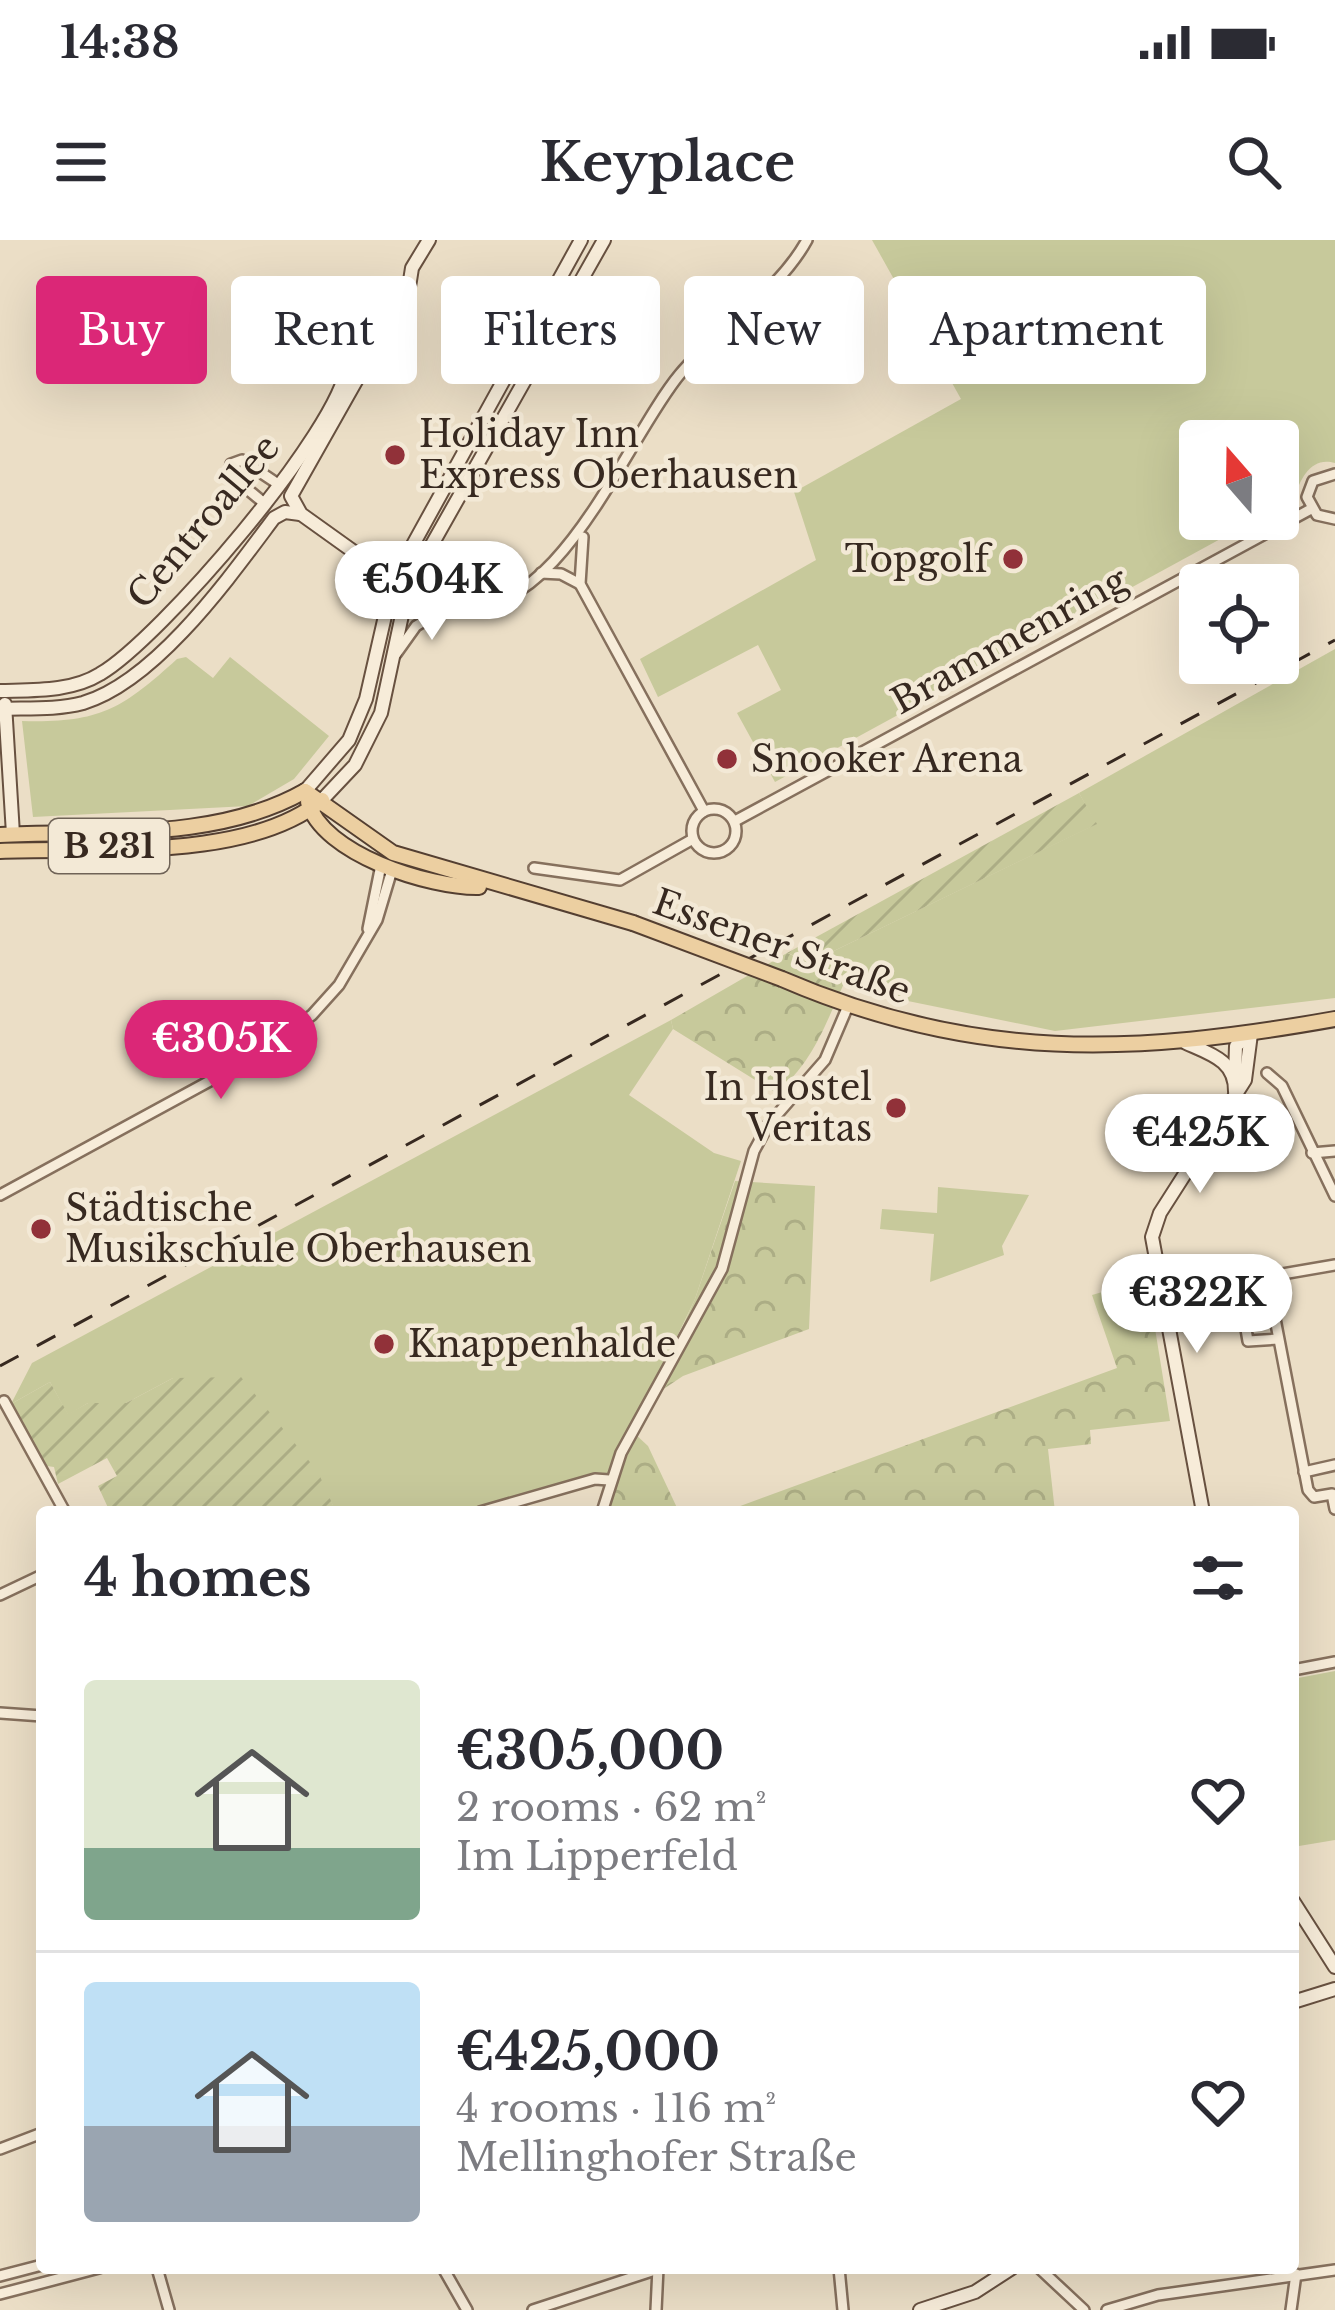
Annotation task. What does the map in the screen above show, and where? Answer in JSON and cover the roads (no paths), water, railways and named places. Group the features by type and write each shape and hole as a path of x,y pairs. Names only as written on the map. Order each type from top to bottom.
{"main road":[{"name":"Centroallee","path":"301,514 292,502 293,491 409,287 412,268 429,240"},
{"path":"581,240 393,581 361,715 331,767 305,791 316,805 366,746 381,713 408,587 604,240"},
{"name":"Centroallee","path":"3,699 75,685 110,668 182,604 278,484 340,384"},
{"name":"Centroallee","path":"3,699 71,706 112,690 195,616 274,518 285,512 301,514"},
{"path":"301,514 408,587"},
{"path":"3,699 3,843"},
{"name":"B 231","path":"3,843 211,825 267,812 305,791"},
{"name":"B 231","path":"3,843 226,840 275,828 316,805"},
{"name":"Essener Straße","path":"316,805 393,853 633,923 848,1006 941,1033 1034,1046 1186,1043 1335,1019"},
{"name":"Essener Straße","path":"316,805 387,867 444,884 496,886"},
{"path":"387,867 393,853"},
{"path":"1235,1097 1236,1046 1251,1034"},
{"path":"1202,1506 1152,1250 1155,1224 1246,1076 1251,1034"},
{"path":"1186,1043 1219,1058 1235,1076"},
{"path":"1299,1910 1335,1967"},
{"path":"1299,2000 1335,1989"},
{"path":"923,2310 986,2287 1004,2274"}],"street":[{"path":"394,656 416,626 449,606 486,603 541,573 585,528 665,392 783,272 807,240"},
{"path":"264,503 229,474 231,464 242,460 278,484"},
{"name":"Brammenring","path":"534,868 620,880 693,839 706,852 726,851 735,838 735,821 1311,509 1310,485 1322,475 1335,475"},
{"path":"1311,509 1321,518 1335,519"},
{"path":"585,528 578,558 580,584 704,811"},
{"path":"541,573 561,574 580,584"},
{"path":"408,587 449,606"},
{"path":"693,839 693,825 704,811 720,810 735,821"},
{"path":"0,1196 271,1047 328,1000 368,932 366,917 387,867"},
{"path":"603,1506 609,1480 722,1270 744,1174 760,1137 825,1060 848,1006"},
{"path":"1268,1072 1282,1086 1335,1196"},
{"path":"1312,1153 1335,1151"},
{"path":"1160,1295 1335,1265"},
{"path":"1267,1277 1310,1494 1332,1494"},
{"path":"1238,1282 1248,1341 1278,1339"},
{"path":"4,1401 61,1506"},
{"path":"1304,1472 1331,1467 1335,1509"},
{"path":"501,1506 595,1479 609,1480"},
{"path":"0,1594 36,1578"},
{"path":"1299,1669 1335,1662"},
{"path":"0,1712 36,1715"},
{"path":"0,2149 36,2134"},
{"path":"0,2276 36,2267"},
{"path":"1299,2274 1335,2270"},
{"path":"0,2294 76,2274"},
{"path":"159,2274 169,2310"},
{"path":"446,2274 467,2310"},
{"path":"533,2310 640,2274"},
{"path":"656,2310 658,2274"},
{"path":"840,2274 843,2310"},
{"path":"1045,2274 1084,2310"},
{"path":"1107,2310 1158,2295 1296,2274 1292,2310"}],"railway":[{"path":"0,1366 1335,640"}],"place":[{"name":"Holiday Inn Express Oberhausen","path":"395,455"},
{"name":"Topgolf","path":"1013,559"},
{"name":"Snooker Arena","path":"727,759"},
{"name":"In Hostel Veritas","path":"896,1108"},
{"name":"Städtische Musikschule Oberhausen","path":"41,1229"},
{"name":"Knappenhalde","path":"384,1344"}]}
